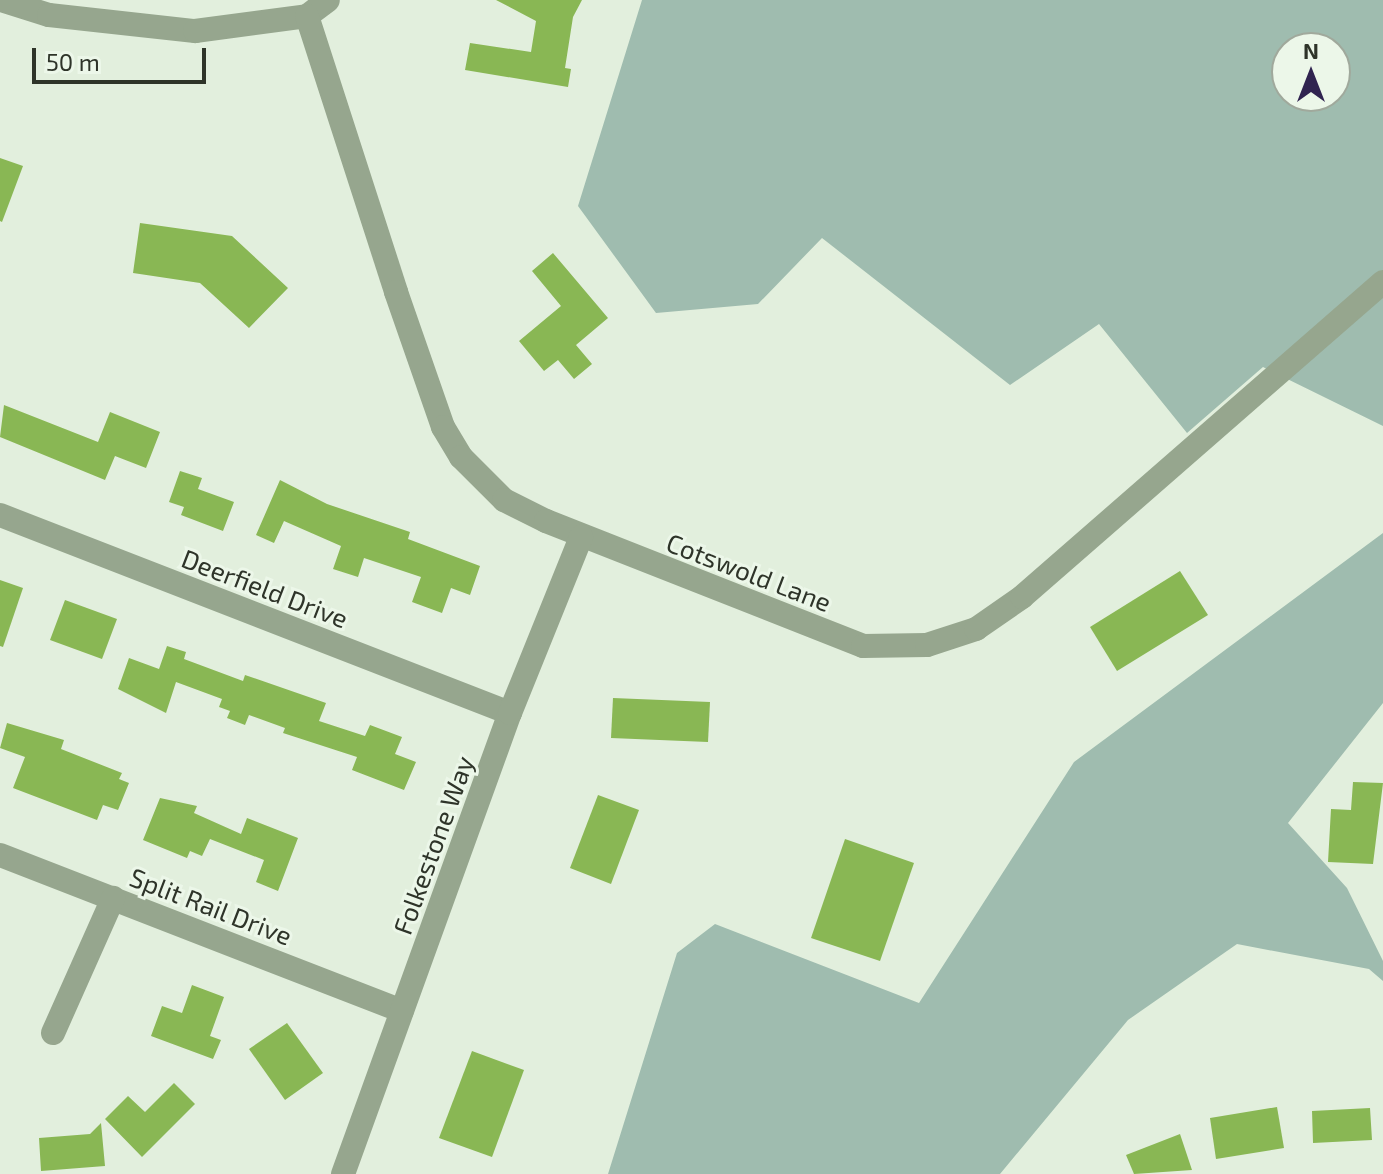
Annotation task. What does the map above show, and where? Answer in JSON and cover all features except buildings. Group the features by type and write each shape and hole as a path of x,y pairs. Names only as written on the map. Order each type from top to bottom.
{"street":[{"path":"1,0 49,15 195,31 307,16 328,0"},
{"name":"Cotswold Lane","path":"307,16 443,427 461,457 504,500 581,537 863,646 927,645 976,629 1022,597 1383,282"},
{"name":"Deerfield Drive","path":"0,515 510,713"},
{"name":"Folkestone Way","path":"343,1174 510,713 581,537"},
{"name":"Split Rail Drive","path":"0,855 402,1011"},
{"path":"53,1033 113,898"}],"green space":[{"path":"642,0 1383,0 1383,426 1263,367 1187,433 1099,324 1010,385 822,238 758,304 656,313 578,206"},
{"path":"1383,533 1383,703 1288,823 1347,888 1383,961 1383,981 1369,969 1237,944 1128,1020 1000,1174 608,1174 677,953 715,924 919,1003 1074,762"}]}
